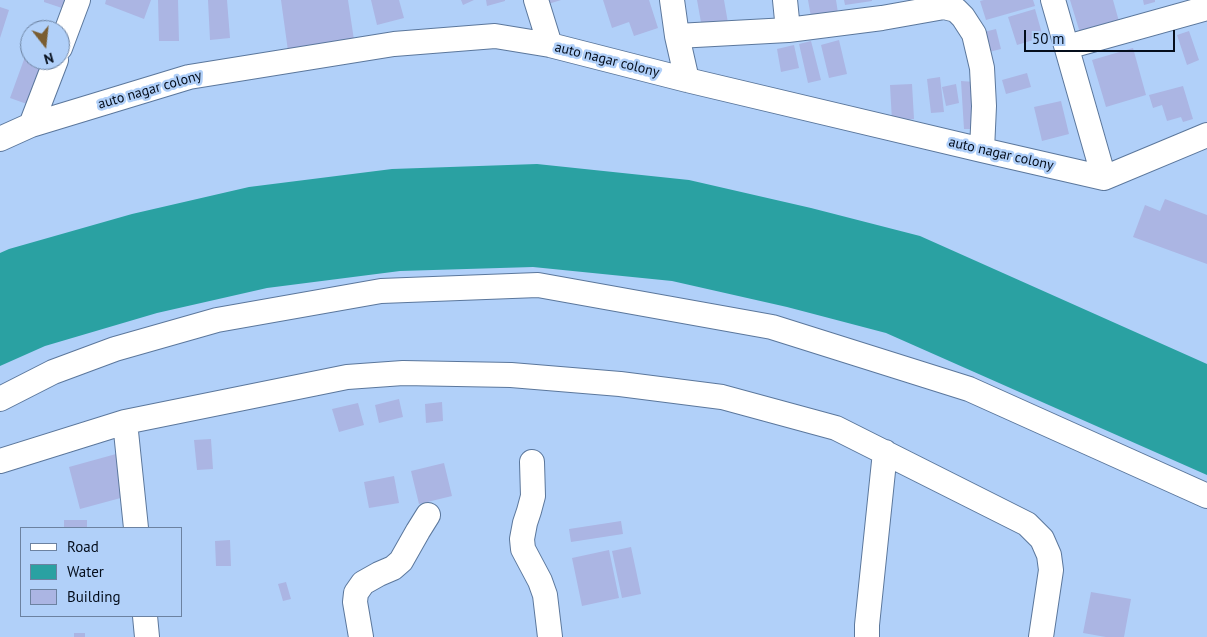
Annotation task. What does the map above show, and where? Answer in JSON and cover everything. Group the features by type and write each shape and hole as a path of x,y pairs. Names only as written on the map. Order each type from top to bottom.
{"street":[{"path":"70,21 78,0"},
{"path":"536,0 550,45"},
{"path":"672,0 677,36 688,80"},
{"path":"785,0 788,30"},
{"path":"1053,0 1104,178 1207,135"},
{"path":"677,36 788,30 881,9 944,7 956,10 974,34 982,68 984,106 982,150"},
{"path":"1067,47 1207,8"},
{"name":"auto nagar colony","path":"0,139 31,125 189,77 394,44 495,36 550,45 688,80 1104,178"},
{"path":"31,125 52,70"},
{"path":"0,399 53,372 115,349 217,320 381,291 538,284 772,327 960,386 1207,496"},
{"path":"0,461 125,422 347,377 403,373 511,375 620,384 722,397 836,428 1027,524 1042,539 1049,555 1051,570 1041,637"},
{"path":"125,422 136,527"},
{"path":"867,637 885,452"},
{"path":"532,462 533,496 530,511 524,523 523,549 540,581 545,595 550,637"},
{"path":"361,637 354,602 356,593 363,584 393,568 401,561 428,515"},
{"path":"145,617 147,637"}],"water":[{"path":"537,164 689,180 811,208 920,236 1207,364 1207,475 886,333 787,307 672,281 533,267 400,271 267,288 157,313 45,346 0,366 0,253 9,249 132,214 249,187 392,169"}],"building":[{"path":"44,0 65,0 62,8 44,2"},
{"path":"106,0 151,0 144,19 105,4"},
{"path":"158,0 178,0 179,41 159,41"},
{"path":"208,0 227,0 230,38 210,40"},
{"path":"281,0 348,0 354,40 288,51"},
{"path":"371,0 399,0 404,18 377,25"},
{"path":"461,0 474,0 463,5"},
{"path":"486,0 505,0 505,1 487,6"},
{"path":"540,0 561,0 542,6"},
{"path":"603,0 649,0 658,28 634,36 629,22 612,28"},
{"path":"697,0 724,0 728,23 702,28"},
{"path":"808,0 836,0 838,13 811,17"},
{"path":"844,0 872,0 872,1 845,5"},
{"path":"1033,0 1035,6 986,20 980,1"},
{"path":"1070,0 1113,0 1120,25 1081,36"},
{"path":"1143,0 1155,0 1155,2 1144,5"},
{"path":"0,7 9,10 0,38"},
{"path":"1035,9 1043,37 1017,45 1008,17"},
{"path":"996,29 1001,49 985,53 980,33"},
{"path":"1189,31 1199,60 1187,65 1177,35"},
{"path":"839,40 847,74 829,78 821,45"},
{"path":"811,41 821,80 808,83 799,44"},
{"path":"794,45 799,68 781,72 777,49"},
{"path":"1133,48 1146,95 1106,107 1092,60"},
{"path":"20,70 39,70 27,104 10,98"},
{"path":"1027,73 1031,87 1006,94 1002,80"},
{"path":"940,77 944,112 931,113 927,79"},
{"path":"961,81 975,82 977,129 964,129"},
{"path":"912,84 914,119 892,121 890,85"},
{"path":"956,84 959,103 946,106 942,87"},
{"path":"1183,86 1193,119 1183,122 1181,117 1167,121 1162,105 1153,108 1149,95"},
{"path":"1061,101 1069,134 1042,141 1034,107"},
{"path":"1165,199 1207,215 1207,264 1133,237 1145,205 1160,211"},
{"path":"399,399 403,417 379,423 375,405"},
{"path":"442,402 443,421 426,423 425,404"},
{"path":"358,403 364,425 339,432 332,409"},
{"path":"211,439 213,469 197,470 194,440"},
{"path":"116,454 128,496 80,509 69,467"},
{"path":"444,463 452,496 419,504 411,471"},
{"path":"394,476 399,503 369,508 364,482"},
{"path":"64,520 87,520 87,527 64,527"},
{"path":"621,521 623,534 571,542 569,529"},
{"path":"230,540 231,566 216,566 215,541"},
{"path":"631,547 641,594 622,598 612,551"},
{"path":"609,550 619,598 582,606 572,558"},
{"path":"286,582 291,599 283,601 278,584"},
{"path":"1091,592 1131,599 1124,637 1106,637 1083,633"},
{"path":"74,633 85,633 85,637 74,637"}]}
